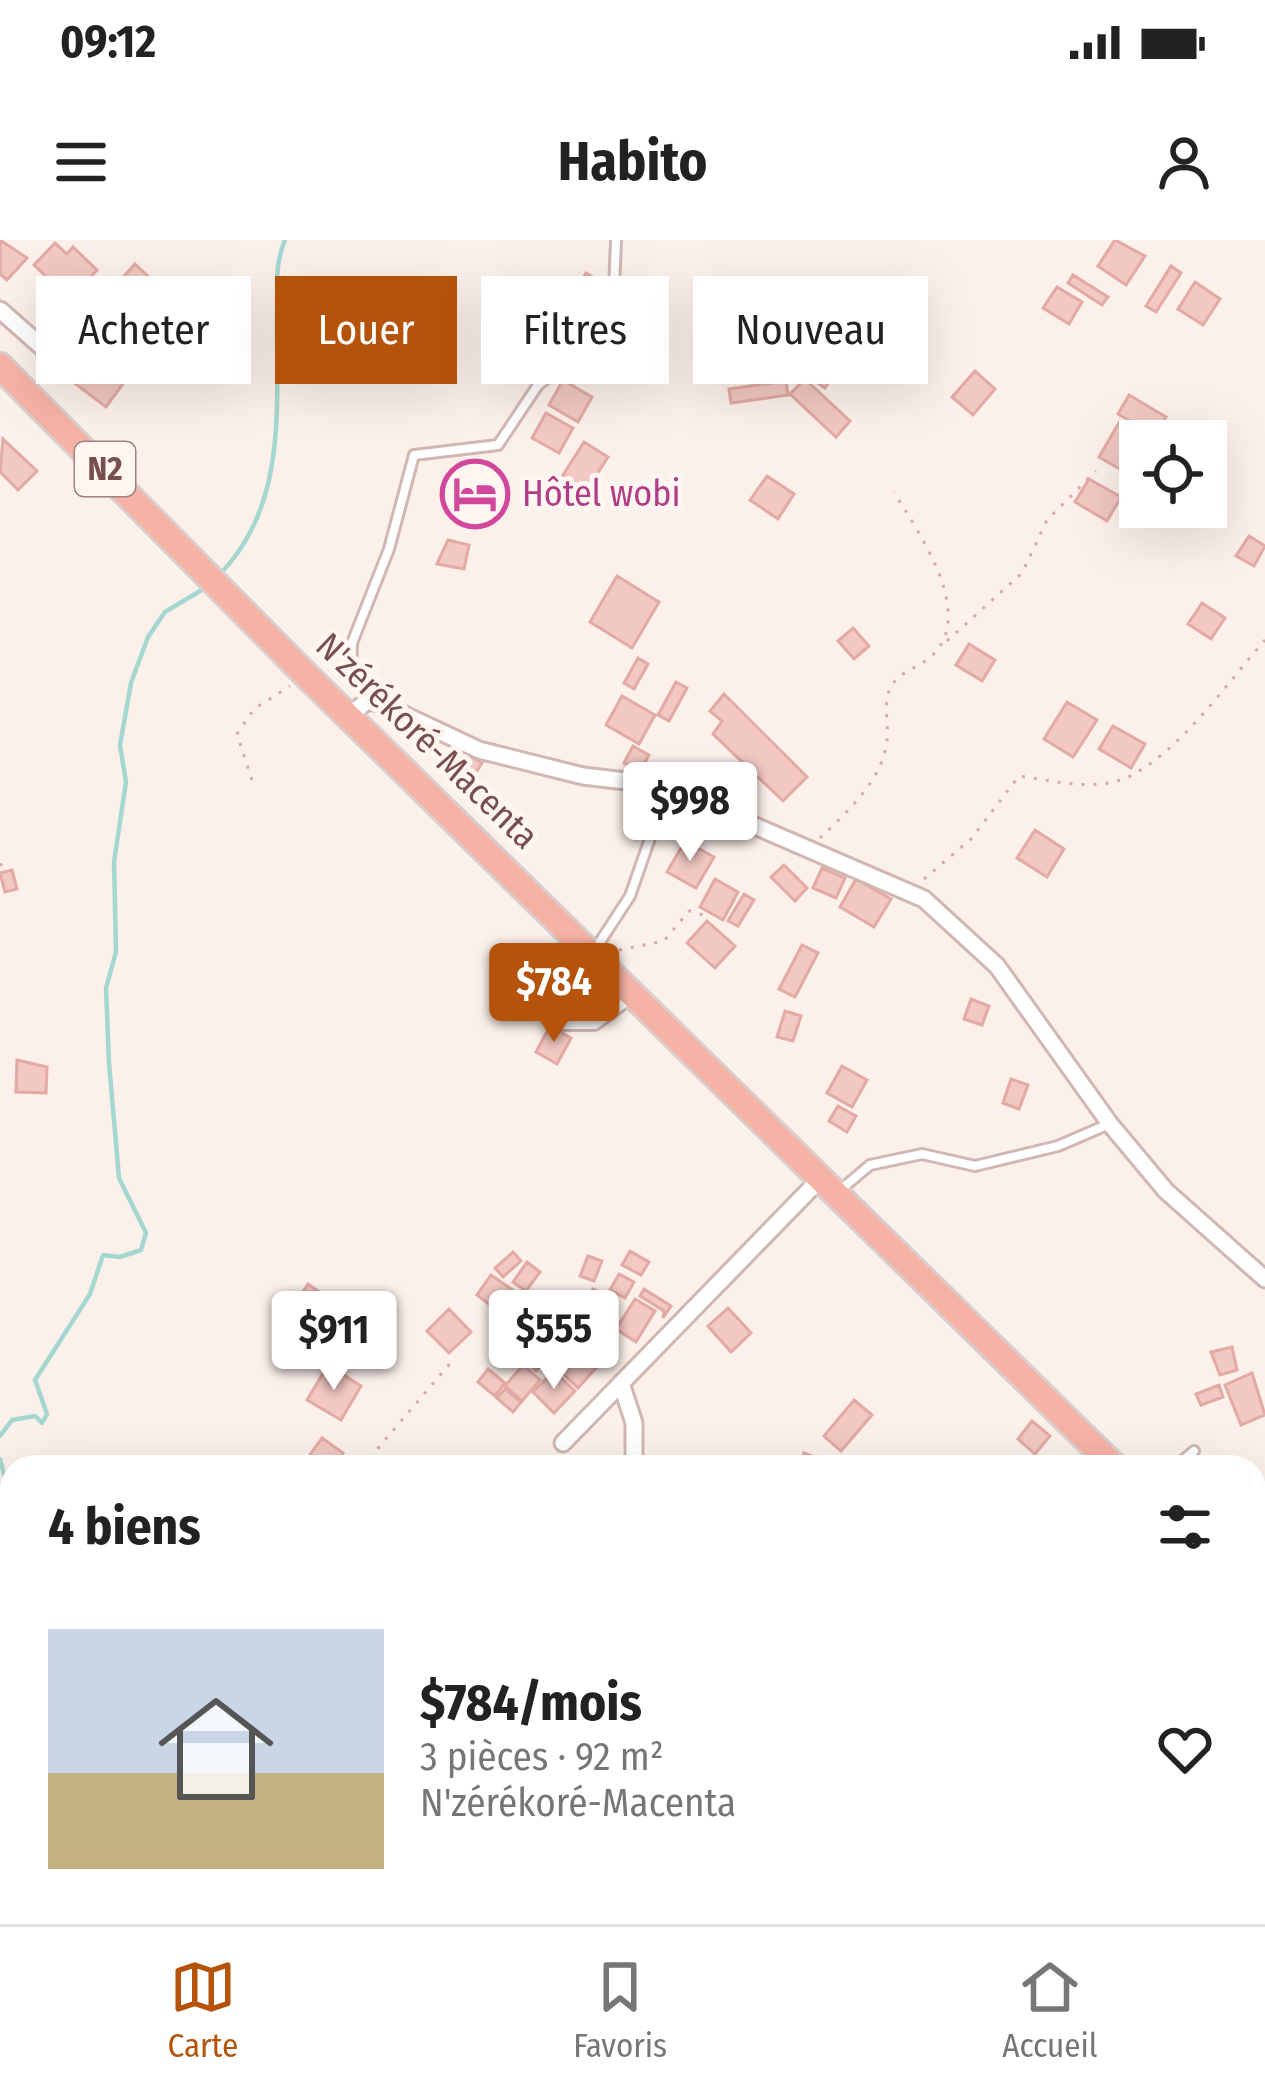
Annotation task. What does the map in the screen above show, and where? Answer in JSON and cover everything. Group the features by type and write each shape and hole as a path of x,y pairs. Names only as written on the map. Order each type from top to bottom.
{"highway":[{"name":"N'zérékoré-Macenta","path":"0,366 348,717 1102,1455"}],"street":[{"path":"0,310 36,341"},
{"path":"348,717 367,700 479,750 676,792 924,899 997,966 1109,1124 1166,1191 1265,1279"},
{"path":"563,1442 829,1186"},
{"path":"621,1383 634,1423 634,1455"}],"lane":[{"path":"379,703 356,679 350,657 389,549 414,455 498,445 538,385 585,349 600,324 614,289 616,240"},
{"path":"593,953 630,896 655,824 676,792"},
{"path":"558,1025 595,1025 636,995"},
{"path":"829,1186 870,1165 922,1154 975,1166 1058,1146 1109,1124"},
{"path":"1189,1455 1194,1451"}],"path":[{"path":"810,848 860,799 887,745 888,693 907,668 925,663 1022,573 1047,520 1096,471"},
{"path":"895,492 928,550 950,610 945,642"},
{"path":"909,892 971,839 1019,776 1087,785 1130,777 1172,744 1265,640"},
{"path":"252,780 237,734 254,709 306,675"},
{"path":"593,953 664,941 689,911 703,915"},
{"path":"372,1455 453,1360"}],"building":[{"path":"0,240 27,258 7,280 0,274"},
{"path":"1115,240 1145,256 1126,285 1098,266"},
{"path":"55,243 67,254 73,247 97,270 91,276 46,276 34,265"},
{"path":"135,264 148,276 124,276"},
{"path":"1171,266 1181,273 1156,312 1146,306"},
{"path":"1073,275 1108,297 1102,305 1068,283"},
{"path":"1195,282 1220,299 1203,325 1178,309"},
{"path":"1057,287 1082,302 1069,324 1043,308"},
{"path":"975,371 995,389 973,415 952,397"},
{"path":"76,384 123,384 106,407"},
{"path":"561,384 592,397 578,422 549,405"},
{"path":"786,384 788,395 731,403 729,389"},
{"path":"800,384 810,384 850,421 836,437 790,394"},
{"path":"1129,395 1166,417 1128,420 1118,414"},
{"path":"546,413 573,428 559,453 532,438"},
{"path":"1119,423 1119,469 1099,457"},
{"path":"3,439 37,471 18,490 0,472"},
{"path":"584,442 608,457 587,490 563,475"},
{"path":"767,476 794,494 778,519 750,500"},
{"path":"1089,479 1119,496 1107,521 1075,502"},
{"path":"458,481 485,483 482,522 455,519"},
{"path":"1249,536 1265,546 1254,566 1236,556"},
{"path":"448,540 469,545 464,569 437,564"},
{"path":"617,576 659,602 632,648 590,622"},
{"path":"1202,603 1225,618 1211,639 1188,624"},
{"path":"853,628 869,646 854,659 838,641"},
{"path":"969,644 995,660 982,681 956,665"},
{"path":"638,658 648,664 634,689 624,683"},
{"path":"676,682 687,688 669,721 658,715"},
{"path":"724,694 807,777 783,801 713,734 722,721 710,711"},
{"path":"622,696 655,715 639,744 606,725"},
{"path":"1067,702 1097,720 1073,757 1044,739"},
{"path":"1113,726 1145,744 1131,768 1099,749"},
{"path":"633,746 649,755 640,772 624,763"},
{"path":"466,753 482,763 475,774 459,764"},
{"path":"1035,830 1064,849 1047,877 1017,858"},
{"path":"685,841 714,857 696,888 667,872"},
{"path":"784,865 807,888 795,901 771,877"},
{"path":"822,868 845,878 836,898 813,888"},
{"path":"12,870 17,889 5,892 0,873"},
{"path":"715,879 738,892 723,920 700,907"},
{"path":"856,879 891,899 874,927 840,907"},
{"path":"744,894 754,900 738,926 728,921"},
{"path":"707,921 735,946 715,968 687,943"},
{"path":"802,945 818,953 795,997 779,989"},
{"path":"971,999 989,1006 982,1025 964,1019"},
{"path":"785,1011 801,1016 793,1041 777,1037"},
{"path":"550,1026 571,1038 557,1064 536,1052"},
{"path":"17,1060 47,1067 46,1093 16,1092"},
{"path":"842,1066 867,1080 852,1107 827,1093"},
{"path":"1011,1079 1028,1085 1019,1109 1003,1103"},
{"path":"838,1106 856,1116 847,1132 829,1121"},
{"path":"630,1251 649,1262 641,1275 622,1265"},
{"path":"513,1252 521,1261 503,1277 495,1268"},
{"path":"588,1256 602,1261 594,1281 580,1276"},
{"path":"527,1262 540,1272 526,1291 513,1282"},
{"path":"619,1274 634,1282 625,1298 610,1290"},
{"path":"491,1275 517,1293 502,1314 477,1295"},
{"path":"308,1284 340,1307 320,1336 288,1314"},
{"path":"593,1289 612,1298 604,1316 585,1307"},
{"path":"644,1289 671,1306 663,1318 664,1311 640,1296"},
{"path":"635,1299 655,1311 636,1342 616,1329"},
{"path":"728,1308 751,1333 731,1352 708,1326"},
{"path":"449,1309 471,1332 449,1353 427,1331"},
{"path":"551,1322 574,1343 554,1365 531,1344"},
{"path":"583,1338 605,1358 578,1388 556,1367"},
{"path":"521,1340 545,1361 536,1371 513,1349"},
{"path":"1232,1347 1237,1370 1220,1375 1211,1352"},
{"path":"328,1365 361,1386 341,1420 307,1400"},
{"path":"523,1365 540,1380 522,1401 505,1386"},
{"path":"488,1369 505,1383 495,1396 478,1382"},
{"path":"554,1371 575,1391 554,1413 533,1392"},
{"path":"1252,1373 1265,1415 1241,1425 1225,1385"},
{"path":"1219,1385 1223,1397 1201,1405 1196,1394"},
{"path":"505,1389 521,1402 513,1412 497,1398"},
{"path":"854,1400 872,1415 841,1451 824,1436"},
{"path":"1032,1421 1050,1436 1035,1454 1018,1439"},
{"path":"322,1438 343,1453 342,1455 310,1455"}],"waterway":[{"path":"218,576 241,548 268,486 277,417 277,276 285,240"},
{"path":"0,1436 12,1420 35,1416 42,1423 47,1414 35,1380 90,1294 103,1255 120,1257 141,1250 146,1233 119,1178 109,1063 106,988 116,952 114,862 126,782 120,745 131,683 148,637 165,612 205,588"}],"place":[{"name":"Hôtel wobi","path":"475,494"}]}
